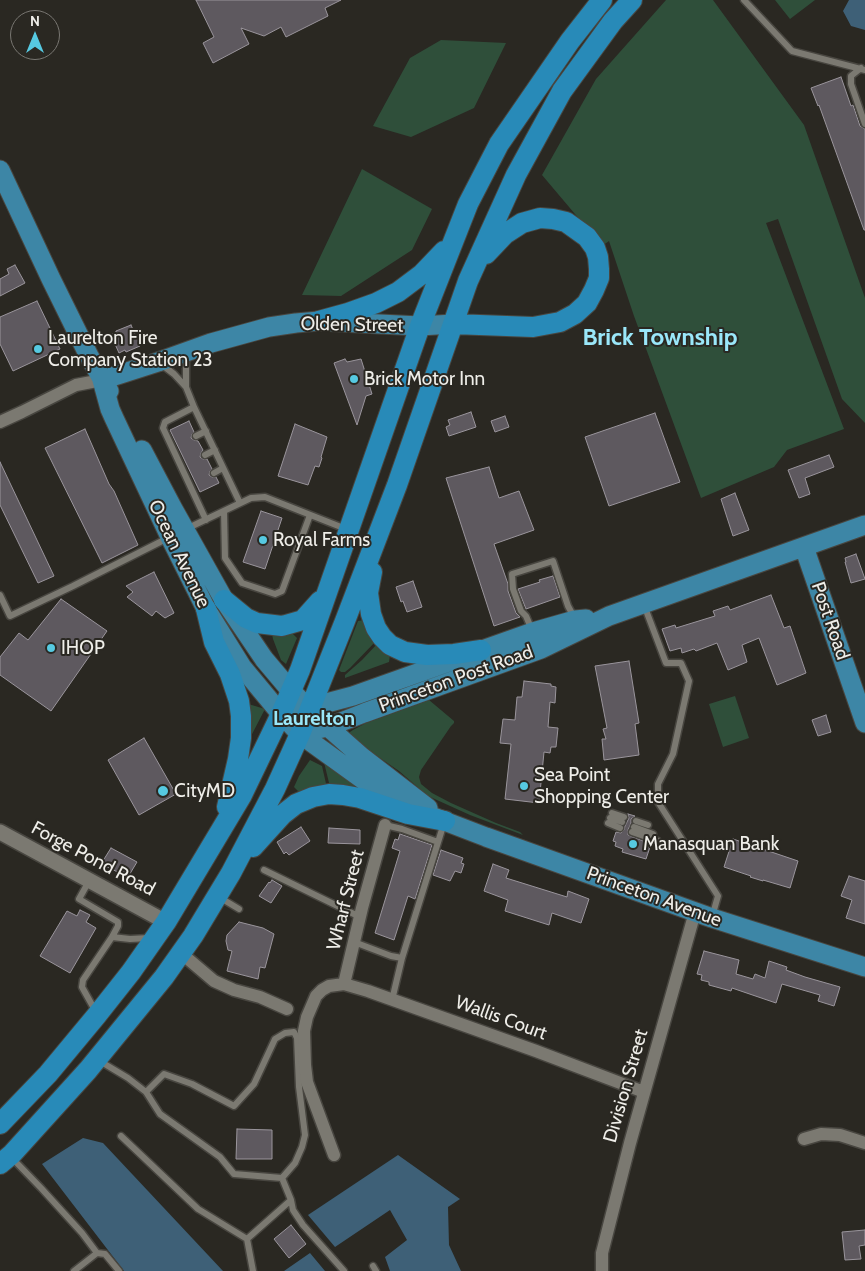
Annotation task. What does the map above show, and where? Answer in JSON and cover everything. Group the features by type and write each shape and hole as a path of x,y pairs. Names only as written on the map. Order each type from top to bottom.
{"highway":[{"path":"0,1124 48,1074 131,972 161,930 242,795 291,691 420,326 468,204 499,144 570,41 602,0"},
{"path":"5,1160 97,1059 164,977 193,936 230,873 275,789 300,734 398,485 468,281 516,175 562,90 613,21 632,0"},
{"path":"453,324 533,327 560,322 575,314 587,303 599,278 598,257 595,248 587,237 576,228 560,220 540,218 522,223 505,234 488,252 468,281"},
{"path":"319,321 376,303 398,292 438,259 455,238"},
{"path":"380,533 368,593 371,614 376,628 382,637 390,645 405,652 427,655 481,650"},
{"path":"224,600 246,618 257,623 282,626 303,620 315,608 327,591"},
{"path":"206,609 214,642 230,674 239,701 241,716 241,738 238,759 222,830"},
{"path":"230,873 282,815 296,804 313,797 329,794 360,798 408,814 445,821"}],"main road":[{"name":"Ocean Avenue","path":"0,170 51,279 102,380 110,409 177,533 264,659 291,691 310,708"},
{"name":"Olden Street","path":"102,380 234,336 269,327 319,321 420,326 453,324"},
{"name":"Princeton Post Road","path":"300,734 328,727 541,649 609,616 865,525"},
{"name":"Ocean Avenue","path":"177,533 206,609 242,667 300,734"},
{"name":"Post Road","path":"804,547 865,723"},
{"name":"Princeton Post Road","path":"281,714 353,696 533,632 575,620 609,616"},
{"name":"Princeton Avenue","path":"310,708 362,757 445,821"},
{"name":"Princeton Avenue","path":"300,734 365,781 413,809 704,915 865,967"}],"street":[{"name":"Olden Street","path":"0,422 76,385 102,380"},
{"name":"Wharf Street","path":"344,984 385,825"},
{"name":"Forge Pond Road","path":"0,832 89,880 161,930"},
{"name":"Division Street","path":"602,1271 602,1253 644,1092 704,915"},
{"path":"181,953 214,981 234,990 260,997 287,1009"},
{"path":"334,1154 307,1082 304,1031 307,1017 316,996 329,986 344,984"},
{"name":"Wallis Court","path":"344,984 536,1051 644,1092"},
{"path":"804,1140 821,1134 840,1136 865,1143"}],"lane":[{"path":"744,0 792,50 863,69"},
{"path":"863,69 851,76 851,84 865,124"},
{"path":"186,352 186,387"},
{"path":"158,362 174,374 186,387 240,503"},
{"path":"194,407 165,422 163,428 192,483 206,520"},
{"path":"196,436 206,431"},
{"path":"205,455 215,450"},
{"path":"214,473 223,468"},
{"path":"0,595 10,616 251,498 264,497 348,530"},
{"path":"224,511 225,558 242,583 275,594 282,591 310,515"},
{"path":"533,632 526,616 521,611 513,590 512,574 552,561 575,620"},
{"path":"644,604 666,663 681,663 689,681 673,754 658,784 658,802 718,896 704,915"},
{"path":"610,818 622,822 610,818"},
{"path":"392,1000 402,958 445,821"},
{"path":"385,825 438,842"},
{"path":"634,827 648,825"},
{"path":"634,827 653,834"},
{"path":"634,827 658,841"},
{"path":"264,870 360,917"},
{"path":"89,880 79,899 118,922 112,937 83,980 82,987 97,1015"},
{"path":"217,896 240,909"},
{"path":"112,937 130,939 161,930"},
{"path":"354,942 391,956 402,958"},
{"path":"146,1092 164,1074 192,1084 234,1106 254,1084 275,1039 285,1033 294,1032 297,1038 299,1088 305,1134 302,1147 294,1163 282,1178"},
{"path":"97,1059 128,1078 146,1092 160,1114 220,1157 234,1174 282,1178"},
{"path":"122,1136 198,1209 247,1239 253,1271"},
{"path":"5,1160 41,1188 82,1233 97,1253"},
{"path":"282,1178 293,1210 303,1225 344,1271"},
{"path":"247,1239 291,1200"},
{"path":"74,1271 97,1253 105,1254 119,1271"}],"green space":[{"path":"666,0 713,0 804,125 865,298 865,423 842,399 778,219 766,223 844,429 787,450 774,467 701,498 634,316 609,241 602,246 542,175 596,79"},
{"path":"775,0 815,0 790,19"},
{"path":"441,40 506,43 474,108 411,137 373,126 410,58"},
{"path":"362,169 432,209 412,250 341,296 302,295"},
{"path":"365,620 376,641 350,668 345,672 341,672 339,670 358,621"},
{"path":"291,632 297,638 286,664 281,660 272,634"},
{"path":"378,643 390,655 389,662 345,678 345,675"},
{"path":"735,696 749,738 723,747 709,704"},
{"path":"429,700 454,723 421,770 419,777 421,784 432,793 451,803 520,832 523,835 470,815 428,796 399,771 358,743 350,734 350,732 366,723"},
{"path":"245,703 265,709 249,740"},
{"path":"323,758 368,791 330,787"},
{"path":"310,760 322,766 327,788 300,793 294,787"}],"water":[{"path":"849,0 865,0 865,30 851,26 843,11"},
{"path":"83,1138 103,1143 223,1271 124,1271 42,1164"},
{"path":"398,1155 460,1199 448,1207 449,1245 461,1271 390,1271 385,1257 407,1240 390,1210 335,1247 308,1215"},
{"path":"310,1253 325,1271 284,1271"}],"building":[{"path":"196,0 341,0 325,8 328,16 286,37 281,27 264,36 241,28 249,44 213,63 203,43 214,37"},
{"path":"841,77 860,126 865,129 865,230 811,88"},
{"path":"15,265 25,283 0,296 0,279 9,274 7,269"},
{"path":"37,301 60,349 13,371 0,344 0,317"},
{"path":"131,325 140,346 119,353 111,335"},
{"name":"Brick Motor Inn","path":"345,359 347,362 361,359 372,394 366,396 357,425 334,363"},
{"path":"471,412 476,427 449,436 446,427 450,425 448,420"},
{"path":"655,413 680,482 609,506 585,437"},
{"path":"505,416 509,427 495,432 491,421"},
{"path":"189,421 194,432 191,438 198,441 203,450 200,457 207,459 212,469 209,475 216,477 219,483 200,492 170,430"},
{"path":"295,424 327,437 319,467 315,466 308,485 278,476"},
{"path":"85,429 138,545 102,563 45,448"},
{"path":"829,455 834,467 805,478 810,494 799,498 788,470"},
{"path":"0,462 54,576 38,583 0,505"},
{"path":"489,467 499,498 519,491 534,530 494,544 508,584 508,591 516,613 520,617 494,626 446,478"},
{"path":"735,493 749,530 733,536 721,499"},
{"name":"Royal Farms","path":"261,511 282,518 265,569 243,562"},
{"path":"856,554 865,579 851,583 845,558"},
{"path":"154,572 174,613 165,618 156,611 152,616 127,597 133,592 126,586"},
{"path":"553,576 560,597 526,609 518,589"},
{"path":"413,581 422,607 407,612 396,587"},
{"path":"771,595 784,628 790,626 806,673 777,685 759,638 742,645 747,662 728,670 717,643 696,651 694,649 682,653 681,648 670,651 662,629 675,625 676,628 715,616 713,611 728,606 730,610"},
{"name":"IHOP","path":"61,599 107,631 51,711 0,675 0,657 19,633 28,640"},
{"path":"629,661 639,723 635,724 639,755 604,760 602,739 606,739 603,729 607,728 595,666"},
{"path":"524,681 551,684 551,686 556,687 555,703 550,702 548,727 558,728 556,747 551,747 550,753 544,752 539,803 505,799 511,744 500,743 503,719 515,720 517,697 522,697"},
{"path":"826,715 831,732 818,736 812,720"},
{"path":"144,738 176,794 139,815 108,760"},
{"name":"Manasquan Bank","path":"628,814 635,816 631,819 628,835 651,844 646,859 622,852 623,849 615,846 616,842 613,841 616,832 621,833 624,830 629,818"},
{"path":"301,827 310,841 289,855 286,852 284,854 277,842"},
{"path":"329,828 360,830 360,844 328,843"},
{"path":"400,834 432,845 415,899 408,896 394,940 375,933 400,851 392,848 395,839 398,840"},
{"path":"733,839 798,861 790,888 750,877 724,867"},
{"path":"111,848 137,862 128,877 101,864"},
{"path":"441,850 463,858 461,863 464,864 461,873 455,871 450,881 433,875"},
{"path":"493,864 509,870 506,878 567,897 568,891 589,899 581,923 552,913 549,925 505,911 508,900 484,891"},
{"path":"849,876 865,881 865,924 846,918 852,900 841,896"},
{"path":"272,880 282,886 271,903 259,896"},
{"path":"80,910 90,915 86,922 96,928 70,973 40,956 67,911 77,916"},
{"path":"239,922 263,928 274,934 265,968 260,967 258,979 227,971 232,951 228,950 227,935"},
{"path":"704,951 739,960 736,974 753,979 755,974 765,978 769,961 787,967 786,970 805,977 840,987 834,1006 818,1001 820,995 782,984 776,1003 732,988 731,991 709,985 709,982 701,980 702,975 697,974"},
{"path":"237,1129 272,1130 272,1159 236,1159"},
{"path":"291,1225 306,1244 289,1258 274,1239"},
{"path":"865,1230 865,1245 859,1246 861,1259 845,1260 842,1232"}],"place":[{"name":"Laurelton Fire Company Station 23","path":"38,349"},
{"name":"Brick Motor Inn","path":"354,379"},
{"name":"Royal Farms","path":"263,540"},
{"name":"IHOP","path":"51,648"},
{"name":"Sea Point Shopping Center","path":"524,786"},
{"name":"CityMD","path":"163,791"},
{"name":"Manasquan Bank","path":"633,844"}],"district":[{"name":"Brick Township","path":"660,338"},
{"name":"Laurelton","path":"314,719"}]}
